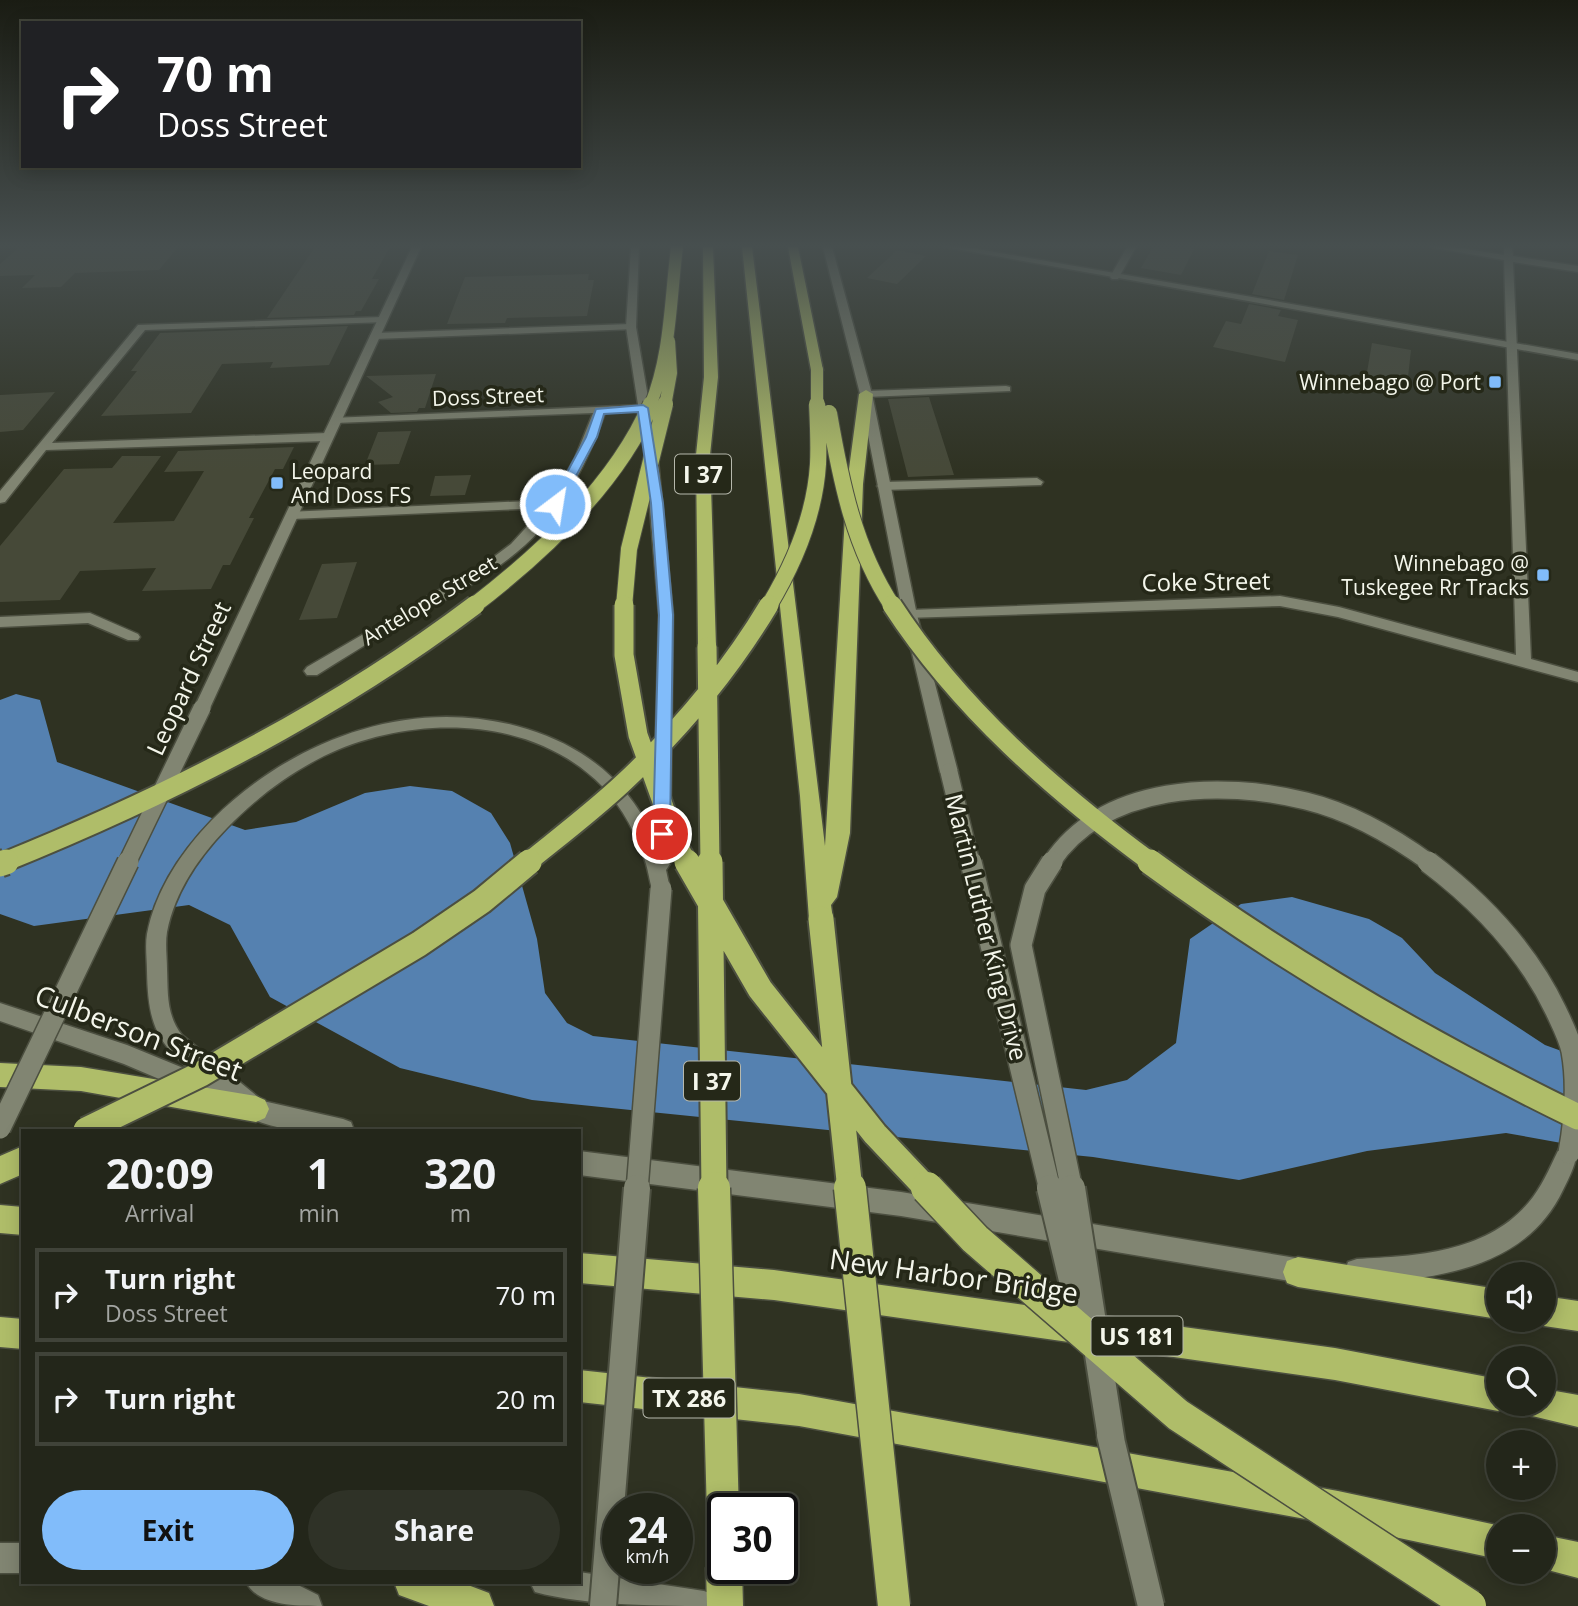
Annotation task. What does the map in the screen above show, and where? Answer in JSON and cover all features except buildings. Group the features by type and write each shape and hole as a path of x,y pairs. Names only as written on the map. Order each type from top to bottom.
{"highway":[{"path":"669,322 671,373 629,549 624,600 624,655 638,734 678,846 760,989 875,1134 995,1257 1178,1415 1470,1606"},
{"name":"I 37","path":"710,322 711,377 703,455 713,1158 722,1493"},
{"path":"755,322 810,796 894,1606"},
{"path":"808,322 817,370 828,406 842,485 864,554 901,621 972,709 1058,789 1132,849 1237,925 1354,997 1505,1082 1578,1117"},
{"path":"0,863 46,846 223,763 375,675 431,639 489,594 552,539 603,483 626,450 651,405 669,341"},
{"path":"88,1129 201,1074 419,944 482,901 623,782 697,705 747,642 774,597 799,544 811,505 818,464 817,370"},
{"path":"821,919 839,833 855,484 866,394"},
{"path":"0,1075 81,1079 256,1109"},
{"path":"0,1170 21,1161"},
{"path":"0,1219 21,1221"},
{"name":"New Harbor Bridge","path":"581,1268 774,1285 1335,1364 1486,1393"},
{"path":"1298,1272 1486,1302"},
{"path":"1556,1313 1578,1316"},
{"path":"0,1332 21,1334"},
{"name":"TX 286","path":"581,1386 799,1410 1338,1508 1486,1539"},
{"path":"1556,1407 1578,1411"},
{"path":"1556,1555 1578,1560"},
{"path":"417,1584 476,1606"},
{"path":"724,1584 725,1606"}],"main road":[{"path":"0,499 142,327 315,322"},
{"name":"Leopard Street","path":"0,1128 202,708 381,322"},
{"path":"603,1606 661,889 666,615 658,517 631,322"},
{"name":"Martin Luther King Drive","path":"847,322 866,394 910,615 1151,1606"},
{"path":"1376,322 1578,358"},
{"path":"1510,322 1524,663"},
{"path":"375,336 631,327"},
{"path":"866,394 1006,389"},
{"name":"Doss Street","path":"335,420 643,408"},
{"name":"Antelope Street","path":"312,671 481,573 513,548 555,504 586,449 600,411"},
{"path":"43,447 327,437"},
{"path":"883,486 1037,482"},
{"path":"292,515 555,504"},
{"name":"Coke Street","path":"910,615 1280,601 1346,614 1578,677"},
{"path":"0,622 90,618 133,637"},
{"path":"256,1109 194,1059 165,1029 158,1003 157,934 167,901 191,856 225,816 255,789 289,765 352,737 378,730 435,722 497,725 530,733 556,744 600,774 625,800 646,834 661,889"},
{"path":"581,1164 901,1204 1298,1272 1406,1270 1464,1258 1496,1245 1538,1210 1569,1153 1577,1108 1573,1051 1556,1009 1531,962 1495,919 1411,850 1357,819 1317,805 1255,791 1198,789 1154,794 1120,806 1090,822 1056,852 1033,886 1024,917 1021,945 1075,1203 1112,1444"},
{"name":"Culberson Street","path":"0,1012 127,1055 256,1109 339,1129"},
{"path":"0,1558 21,1558"},
{"path":"265,1584 307,1606"},
{"path":"558,1584 704,1606"}],"water":[{"path":"16,694 40,700 57,762 245,830 296,822 365,793 410,786 452,791 491,813 510,843 537,939 545,993 567,1023 593,1036 1086,1090 1127,1080 1176,1043 1190,939 1241,904 1292,897 1369,919 1402,938 1435,973 1545,1045 1578,1057 1578,1146 1506,1133 1367,1151 1239,1180 1093,1157 532,1100 400,1068 270,997 230,925 189,905 34,926 0,914 0,700"}],"place":[{"name":"Winnebago @ Port","path":"1495,382"},
{"name":"Leopard And Doss FS","path":"277,483"},
{"name":"Winnebago @ Tuskegee Rr Tracks","path":"1543,575"}],"route":[{"path":"555,504 592,437 600,411 643,408 657,503 666,615 662,834"}]}
